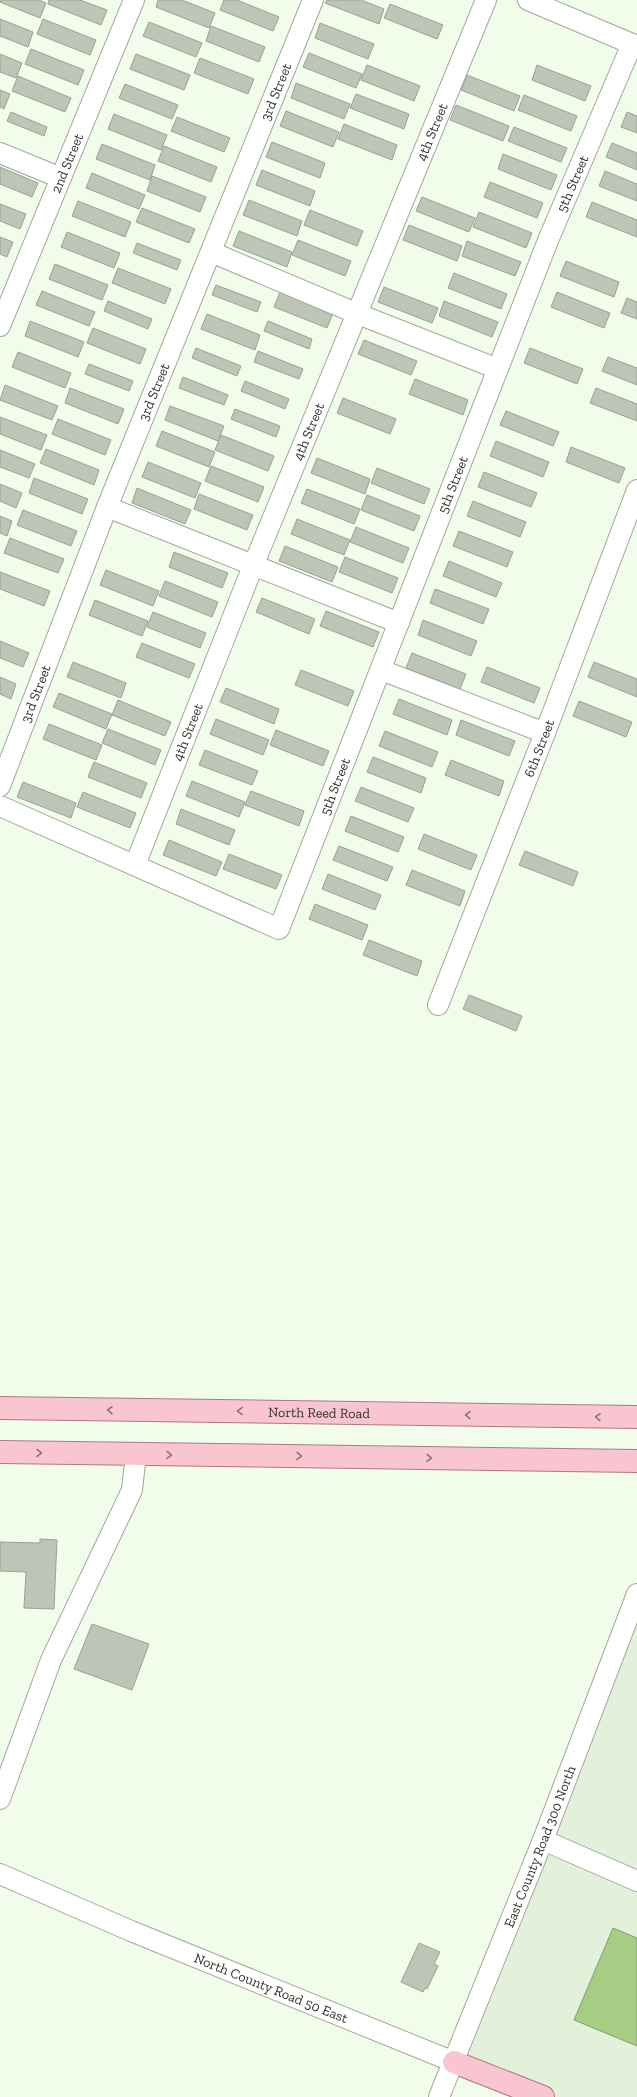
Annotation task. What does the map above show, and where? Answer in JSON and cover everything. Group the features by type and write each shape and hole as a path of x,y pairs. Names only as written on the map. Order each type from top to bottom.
{"main road":[{"name":"North Reed Road","path":"0,1408 637,1417"},
{"path":"0,1452 637,1461"},
{"name":"North County Road 50 East","path":"454,2062 543,2097"}],"street":[{"name":"2nd Street","path":"0,326 134,0"},
{"name":"3rd Street","path":"0,786 107,507 313,0"},
{"name":"4th Street","path":"135,865 253,566 486,0"},
{"path":"528,0 634,45"},
{"name":"5th Street","path":"135,865 279,929 549,238 634,45"},
{"path":"0,153 61,178"},
{"path":"211,252 358,314 498,369"},
{"name":"6th Street","path":"438,1005 545,733 637,490"},
{"path":"107,507 399,623"},
{"path":"381,670 545,733"},
{"path":"0,806 135,865"},
{"path":"0,1799 51,1660 132,1490 136,1454"},
{"name":"East County Road 300 North","path":"439,2097 543,1840 637,1594"},
{"path":"543,1840 637,1881"},
{"name":"North County Road 50 East","path":"0,1874 131,1931 454,2062"}],"shaded area":[{"path":"637,1592 637,2097 537,2097 454,2062"},
{"path":"613,1928 637,1938 637,2046 574,2020"}],"building":[{"path":"0,0 39,0 46,3 40,18 0,2"},
{"path":"49,0 80,0 107,10 101,25 48,4"},
{"path":"158,0 182,0 215,13 209,28 156,7"},
{"path":"224,0 237,0 279,17 273,31 220,10"},
{"path":"327,0 361,0 384,9 379,24 325,3"},
{"path":"390,4 443,25 437,39 384,18"},
{"path":"0,19 33,32 28,47 0,36"},
{"path":"43,19 96,40 90,55 37,34"},
{"path":"149,22 202,43 196,57 143,36"},
{"path":"320,23 374,44 368,59 315,38"},
{"path":"211,26 265,47 259,62 206,41"},
{"path":"31,49 84,70 78,85 25,64"},
{"path":"309,53 362,74 356,88 303,67"},
{"path":"0,54 22,63 16,78 0,72"},
{"path":"136,54 190,75 184,90 130,69"},
{"path":"200,58 254,79 248,94 194,73"},
{"path":"367,65 420,86 414,101 361,80"},
{"path":"537,65 591,86 585,101 532,80"},
{"path":"467,75 520,96 514,111 461,90"},
{"path":"18,76 71,98 65,112 12,91"},
{"path":"296,83 350,104 344,119 291,98"},
{"path":"125,84 178,105 172,119 119,98"},
{"path":"0,90 10,94 4,109 0,107"},
{"path":"356,94 409,114 404,129 350,108"},
{"path":"524,95 577,116 571,131 518,110"},
{"path":"456,105 509,126 503,141 450,120"},
{"path":"286,111 339,132 333,147 280,126"},
{"path":"11,112 47,127 44,136 7,121"},
{"path":"627,112 637,116 637,133 621,127"},
{"path":"114,114 167,135 161,150 108,129"},
{"path":"177,117 230,138 224,152 171,131"},
{"path":"344,124 397,145 392,160 338,139"},
{"path":"514,127 567,148 561,162 508,141"},
{"path":"272,142 325,163 320,178 266,157"},
{"path":"612,143 637,153 637,170 606,157"},
{"path":"102,144 155,165 150,180 96,159"},
{"path":"164,146 217,167 211,182 158,161"},
{"path":"503,154 557,175 551,190 498,169"},
{"path":"0,167 38,183 32,197 0,184"},
{"path":"262,170 315,191 310,206 256,185"},
{"path":"605,171 637,184 637,201 599,186"},
{"path":"92,173 145,195 139,209 86,188"},
{"path":"152,176 206,197 200,212 147,191"},
{"path":"490,182 543,203 537,218 484,197"},
{"path":"422,197 475,218 469,232 416,211"},
{"path":"249,200 302,221 297,236 243,215"},
{"path":"78,201 131,222 125,237 72,216"},
{"path":"592,202 637,220 637,237 586,217"},
{"path":"0,204 26,214 20,229 0,221"},
{"path":"142,208 195,229 189,243 136,222"},
{"path":"310,210 363,231 357,246 304,225"},
{"path":"479,212 532,233 526,248 473,227"},
{"path":"409,225 462,246 457,261 403,240"},
{"path":"239,231 292,252 287,267 233,246"},
{"path":"67,232 120,253 114,268 61,247"},
{"path":"0,237 13,242 7,257 0,254"},
{"path":"298,240 351,261 345,276 292,255"},
{"path":"467,241 521,262 515,276 462,256"},
{"path":"137,243 181,260 177,270 133,253"},
{"path":"566,261 619,282 614,297 560,276"},
{"path":"55,264 108,285 102,300 49,279"},
{"path":"118,268 171,289 165,304 112,283"},
{"path":"454,273 507,294 501,309 448,288"},
{"path":"216,285 261,302 257,312 212,295"},
{"path":"384,287 438,308 432,323 378,302"},
{"path":"42,291 95,312 89,326 36,305"},
{"path":"280,292 333,313 327,328 274,307"},
{"path":"557,292 610,313 604,328 551,307"},
{"path":"627,298 637,302 637,319 621,313"},
{"path":"108,301 152,319 148,329 104,311"},
{"path":"444,301 498,322 492,337 439,316"},
{"path":"207,314 260,335 255,350 201,329"},
{"path":"30,321 84,342 78,357 25,336"},
{"path":"268,321 312,339 309,349 264,331"},
{"path":"93,328 146,349 140,364 87,343"},
{"path":"364,340 417,361 411,375 358,354"},
{"path":"196,348 241,366 237,376 192,358"},
{"path":"530,348 583,369 577,384 524,363"},
{"path":"258,351 303,369 299,379 254,362"},
{"path":"18,352 71,373 65,388 12,367"},
{"path":"608,357 637,368 637,385 602,371"},
{"path":"89,364 133,381 129,391 85,374"},
{"path":"183,377 228,395 224,405 179,388"},
{"path":"415,379 468,400 463,415 409,394"},
{"path":"245,381 289,399 285,409 241,391"},
{"path":"5,385 58,406 52,420 0,400"},
{"path":"70,388 124,409 118,424 65,403"},
{"path":"596,388 637,404 637,421 590,403"},
{"path":"343,398 396,419 390,434 337,413"},
{"path":"170,406 224,426 218,441 165,420"},
{"path":"235,409 280,426 276,437 231,419"},
{"path":"506,411 559,432 553,446 500,425"},
{"path":"0,417 47,435 41,450 0,434"},
{"path":"58,419 111,440 105,455 52,434"},
{"path":"162,431 215,452 209,467 156,446"},
{"path":"221,435 274,456 268,471 215,450"},
{"path":"496,441 549,462 543,477 490,456"},
{"path":"571,447 625,468 619,483 566,462"},
{"path":"46,449 99,470 94,485 40,463"},
{"path":"0,450 35,464 29,478 0,467"},
{"path":"317,458 370,479 365,494 311,473"},
{"path":"148,462 201,483 195,498 142,477"},
{"path":"211,466 264,487 258,502 205,481"},
{"path":"377,468 430,489 424,504 371,483"},
{"path":"484,472 537,493 531,507 478,487"},
{"path":"34,478 88,499 82,514 29,493"},
{"path":"0,484 22,493 16,508 0,501"},
{"path":"137,488 191,510 185,524 132,503"},
{"path":"307,489 360,509 354,524 301,503"},
{"path":"199,494 253,515 247,530 194,509"},
{"path":"367,495 420,516 414,531 361,510"},
{"path":"473,501 526,522 520,537 467,516"},
{"path":"23,510 77,531 71,546 17,525"},
{"path":"0,516 12,521 7,536 0,533"},
{"path":"297,519 350,540 344,555 291,534"},
{"path":"356,527 409,548 403,563 350,542"},
{"path":"459,531 513,552 507,567 453,546"},
{"path":"10,538 64,559 58,573 4,553"},
{"path":"285,546 338,567 332,582 279,561"},
{"path":"174,552 228,573 222,588 169,567"},
{"path":"345,557 398,578 392,593 339,572"},
{"path":"449,561 502,583 496,597 443,576"},
{"path":"106,570 159,591 153,606 100,585"},
{"path":"0,572 50,591 44,606 0,589"},
{"path":"165,581 218,602 212,617 159,596"},
{"path":"435,589 489,609 483,624 430,603"},
{"path":"262,598 315,619 309,634 256,612"},
{"path":"95,600 148,621 142,636 89,615"},
{"path":"326,611 379,632 373,647 320,626"},
{"path":"153,612 206,633 200,648 147,627"},
{"path":"423,620 477,641 471,656 418,635"},
{"path":"0,641 29,653 23,667 0,658"},
{"path":"142,643 195,664 189,678 136,657"},
{"path":"412,653 466,674 460,689 406,668"},
{"path":"73,662 126,683 121,698 67,677"},
{"path":"594,662 637,679 637,697 588,677"},
{"path":"487,667 540,688 534,703 481,682"},
{"path":"301,670 354,691 348,706 295,685"},
{"path":"0,677 16,684 11,699 0,694"},
{"path":"226,688 279,709 274,724 220,702"},
{"path":"59,693 112,714 106,729 53,707"},
{"path":"399,699 452,720 447,735 393,714"},
{"path":"118,700 171,722 165,736 112,715"},
{"path":"579,701 632,722 626,737 573,716"},
{"path":"216,719 269,740 263,755 210,734"},
{"path":"461,720 515,741 509,756 456,735"},
{"path":"49,724 102,745 96,760 43,739"},
{"path":"108,729 161,750 155,765 102,743"},
{"path":"276,730 329,751 323,766 270,745"},
{"path":"385,731 438,752 432,767 379,746"},
{"path":"205,750 258,771 252,785 199,765"},
{"path":"373,757 426,778 421,793 367,772"},
{"path":"451,760 504,781 499,796 445,775"},
{"path":"94,762 147,783 141,798 88,777"},
{"path":"192,781 245,802 239,817 186,796"},
{"path":"23,782 76,803 71,818 17,797"},
{"path":"361,787 414,808 408,822 355,801"},
{"path":"251,791 304,811 299,826 245,805"},
{"path":"83,792 136,813 130,828 77,807"},
{"path":"181,809 235,830 229,845 176,824"},
{"path":"351,816 404,837 398,852 345,831"},
{"path":"424,834 477,855 471,870 418,849"},
{"path":"169,840 222,862 216,876 163,855"},
{"path":"339,846 393,867 387,881 333,860"},
{"path":"525,851 578,872 573,886 519,865"},
{"path":"229,854 282,875 276,889 223,869"},
{"path":"412,870 465,891 460,906 406,885"},
{"path":"328,874 381,895 375,910 322,889"},
{"path":"315,904 368,925 362,940 309,919"},
{"path":"369,940 422,961 417,976 363,955"},
{"path":"469,995 522,1016 516,1031 463,1009"},
{"path":"40,1539 57,1540 54,1609 24,1608 26,1572 0,1571 0,1542 40,1543"},
{"path":"92,1624 149,1644 132,1690 74,1669"},
{"path":"419,1943 440,1952 434,1964 438,1966 427,1989 425,1988 423,1992 401,1982"}]}
